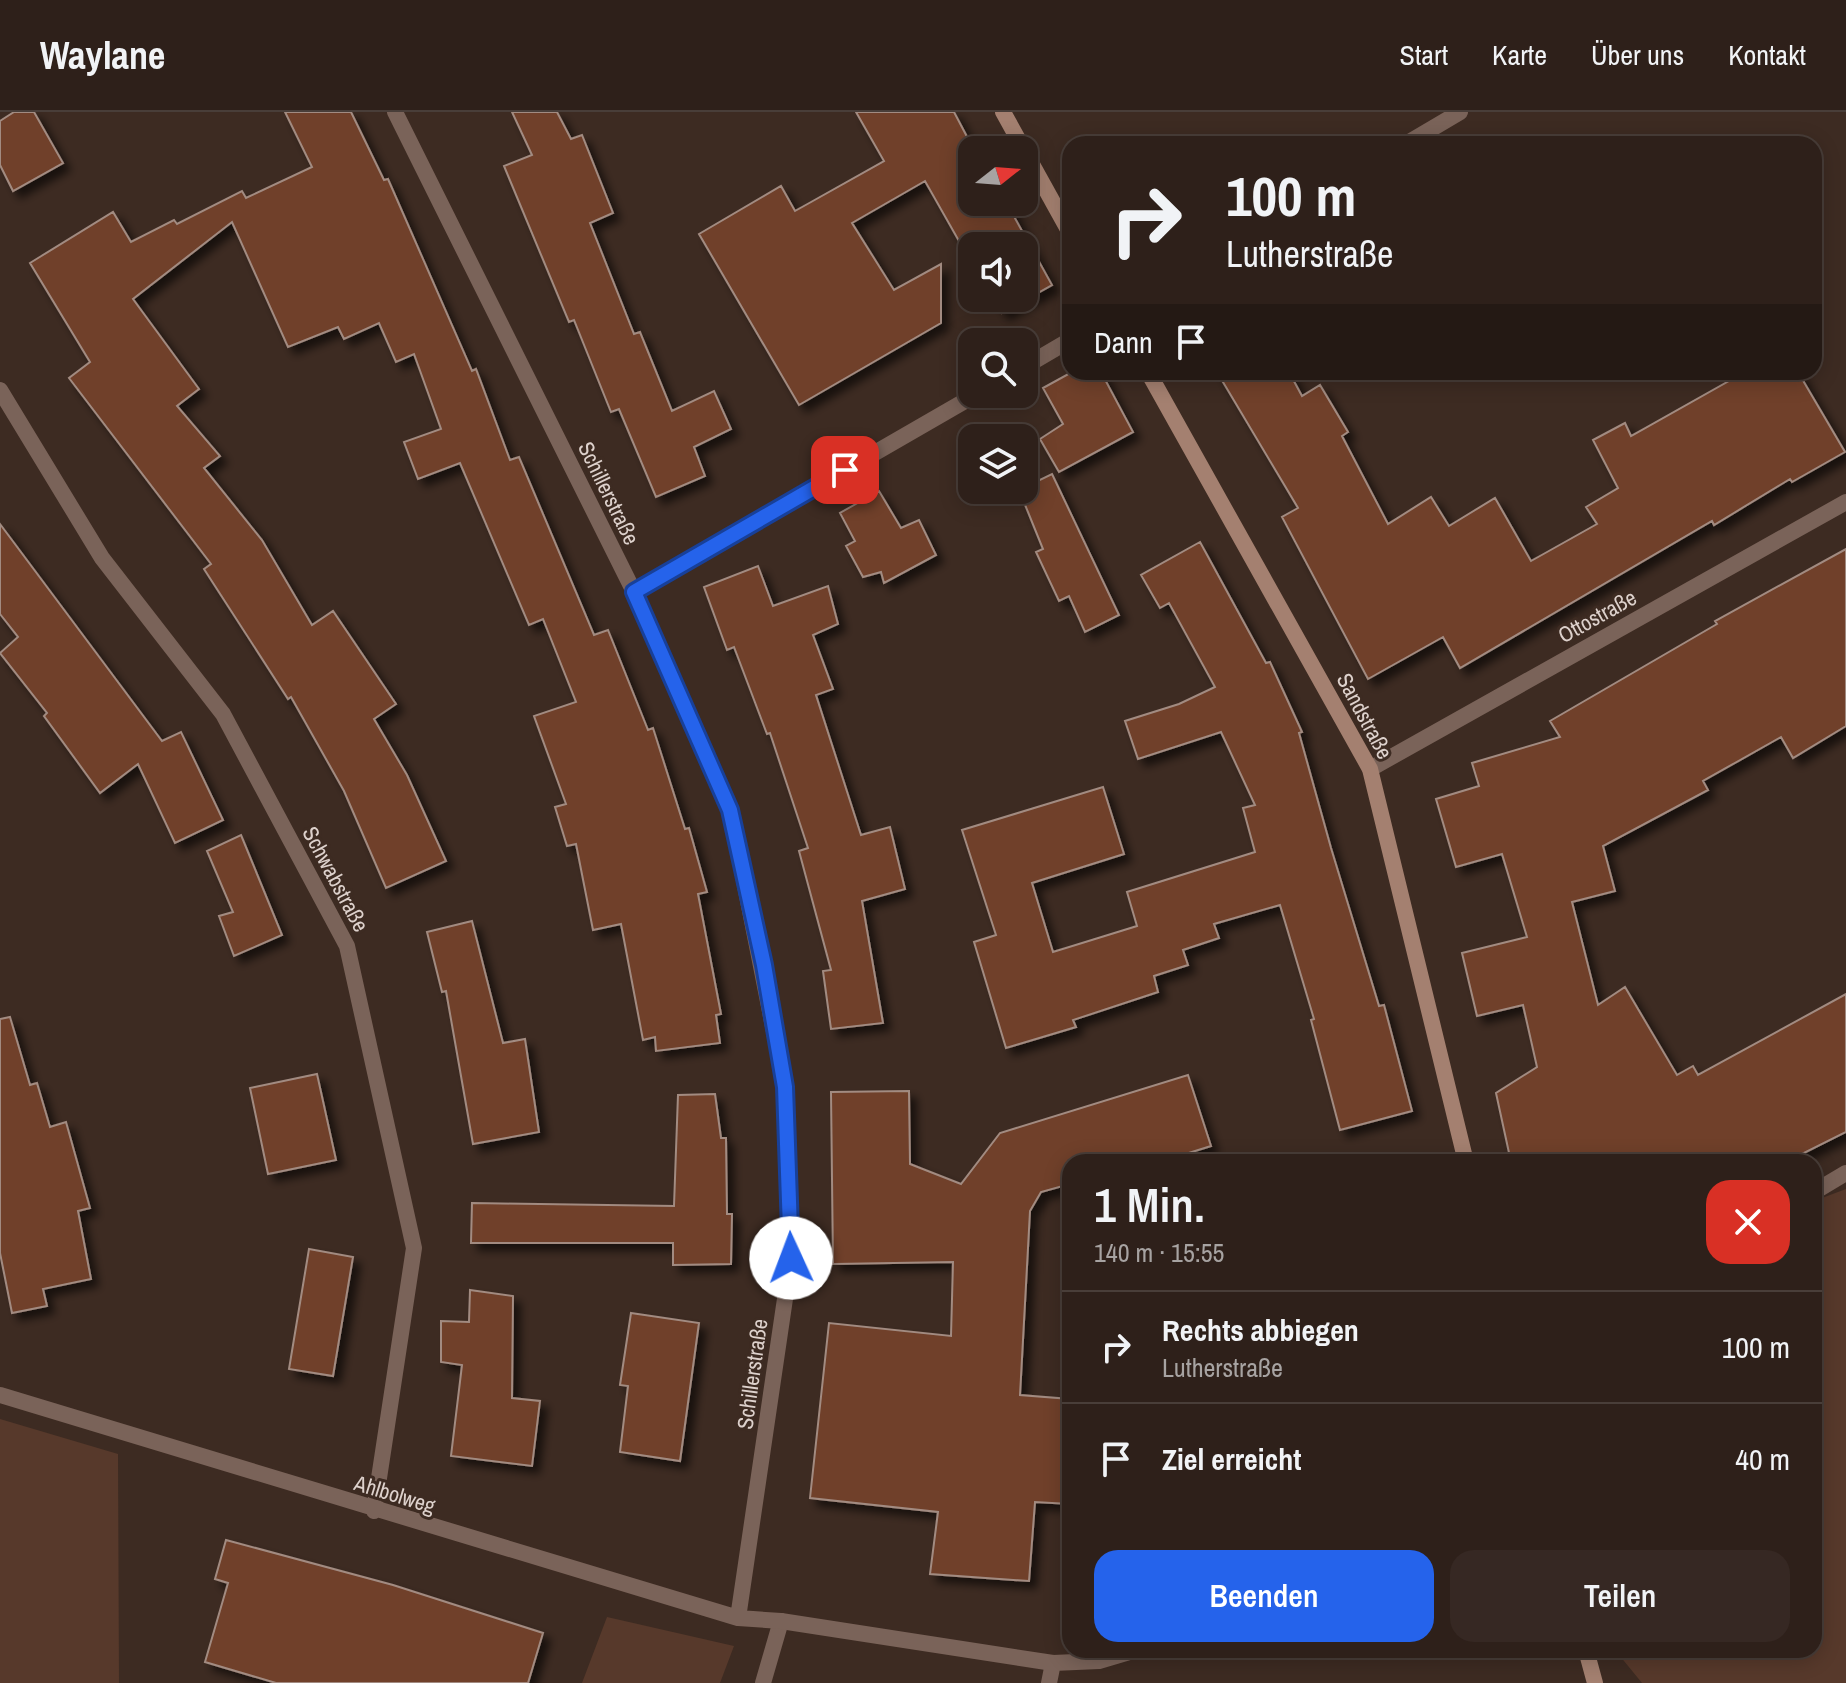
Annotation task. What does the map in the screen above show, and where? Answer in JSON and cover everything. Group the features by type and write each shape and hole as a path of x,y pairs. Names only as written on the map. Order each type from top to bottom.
{"main road":[{"path":"1003,112 1016,136"},
{"path":"1038,175 1062,219"},
{"name":"Sandstraße","path":"1152,380 1370,769 1464,1154"},
{"path":"1588,1658 1595,1683"}],"street":[{"name":"Schillerstraße","path":"395,112 634,592 730,810 764,965 785,1087 791,1258 738,1618"},
{"path":"1420,136 1460,112"},
{"path":"1038,359 1062,345"},
{"name":"Schwabstraße","path":"0,390 102,558 223,714 347,946 414,1248 374,1511"},
{"path":"634,592 958,405"},
{"name":"Ottostraße","path":"1370,769 1846,502"},
{"path":"1822,1187 1846,1173"},
{"name":"Ahlbolweg","path":"0,1395 374,1511 738,1618 781,1621 1053,1663 1109,1658"},
{"path":"763,1683 781,1621"},
{"path":"1049,1683 1053,1663"}],"shaded area":[{"path":"1846,1189 1846,1683 1642,1683 1622,1658 1822,1658 1822,1198"},
{"path":"0,1419 118,1454 119,1683 0,1683"},
{"path":"607,1617 734,1646 720,1683 582,1683"}],"building":[{"path":"14,112 34,112 63,163 13,191 0,165 0,121"},
{"path":"285,112 351,112 384,180 388,179 472,371 476,369 510,460 519,457 594,635 608,630 648,730 653,728 685,829 689,828 707,892 698,894 721,1014 716,1015 720,1043 656,1051 655,1037 643,1040 621,924 593,930 576,844 567,846 555,807 566,804 534,716 576,702 543,619 529,625 460,463 418,479 404,442 441,429 414,354 396,362 379,323 344,339 338,327 288,347 232,222 133,299 199,389 177,406 220,456 204,468 262,540 312,625 333,611 396,704 374,719 407,775 446,861 386,888 344,791 291,697 288,699 204,569 211,564 69,378 90,362 30,263 113,212 131,242 174,220 177,224 242,191 246,198 312,167"},
{"path":"512,112 557,112 571,139 582,135 613,213 590,223 634,334 640,332 672,411 714,391 731,429 694,447 705,476 656,497 619,409 611,412 574,320 569,322 504,166 532,155"},
{"path":"856,112 954,112 967,136 958,136 958,216 1014,216 1023,232 958,232 958,239 925,181 852,223 894,290 941,264 941,323 799,405 699,234 781,186 795,211 884,161"},
{"path":"1038,260 1052,285 1038,293"},
{"path":"1062,378 1062,380 1105,380 1133,432 1059,472 1040,439 1063,424 1043,388"},
{"path":"1222,380 1293,380 1302,396 1320,385 1348,432 1342,436 1388,524 1431,497 1449,526 1495,498 1531,561 1597,524 1586,507 1618,488 1593,440 1625,423 1631,436 1731,380 1803,380 1845,452 1792,482 1790,479 1714,525 1712,521 1460,668 1443,637 1368,679 1282,517 1298,508"},
{"path":"1052,474 1119,615 1085,632 1069,596 1059,601 1036,552 1043,549 1025,504 1038,504 1038,481"},
{"path":"879,491 901,528 919,520 936,555 884,583 881,572 863,577 846,546 855,541 840,513"},
{"path":"0,524 162,741 181,732 223,820 175,843 138,764 100,793 44,716 47,713 0,653 18,637 0,614"},
{"path":"1200,542 1266,663 1270,662 1302,732 1299,733 1331,848 1379,1006 1384,1005 1412,1111 1340,1130 1311,1020 1314,1019 1280,905 1214,924 1219,938 1183,950 1188,965 1154,976 1158,992 1073,1020 1076,1027 1006,1048 974,942 996,935 962,830 1103,787 1124,854 1032,883 1053,952 1137,926 1127,892 1255,852 1243,808 1255,805 1221,732 1138,759 1125,721 1179,704 1215,687 1169,603 1160,608 1141,575"},
{"path":"1846,549 1846,726 1793,758 1781,737 1703,781 1708,790 1603,846 1615,891 1572,902 1598,1005 1625,987 1677,1075 1693,1066 1698,1075 1846,994 1846,1132 1802,1154 1509,1154 1496,1093 1537,1067 1523,1005 1477,1016 1462,953 1527,937 1502,854 1456,867 1436,799 1479,786 1472,763 1560,737 1550,721 1717,624 1715,621"},
{"path":"758,566 773,606 828,586 838,624 813,635 833,689 816,695 861,835 890,827 905,889 862,901 883,1023 831,1029 823,971 831,970 799,851 808,848 770,733 767,734 734,647 727,650 704,587"},
{"path":"241,835 282,935 234,956 219,916 233,912 207,851"},
{"path":"472,921 503,1043 525,1039 539,1132 473,1144 446,991 442,992 427,932"},
{"path":"10,1017 30,1085 37,1083 50,1127 66,1122 90,1208 78,1211 91,1279 43,1289 47,1306 12,1313 0,1253 0,1019"},
{"path":"317,1074 336,1160 268,1174 250,1088"},
{"path":"1188,1075 1211,1146 1186,1154 1062,1154 1062,1186 1041,1192 1030,1211 1020,1395 1062,1398 1062,1504 1035,1502 1029,1581 930,1574 938,1512 810,1498 829,1323 951,1336 953,1262 833,1264 831,1092 909,1091 910,1164 961,1184 1000,1133"},
{"path":"715,1094 721,1138 726,1138 727,1214 732,1214 731,1264 673,1265 673,1243 471,1243 472,1203 674,1206 678,1095"},
{"path":"309,1249 353,1257 333,1376 289,1369"},
{"path":"470,1290 513,1296 512,1398 540,1401 532,1466 451,1456 462,1365 441,1362 441,1321 469,1322"},
{"path":"631,1313 699,1323 680,1461 620,1452 628,1386 620,1385"},
{"path":"226,1540 393,1585 543,1633 528,1683 276,1683 205,1662 228,1583 215,1579"}],"route":[{"path":"791,1258 785,1087 764,965 730,810 634,592 845,470"}]}
